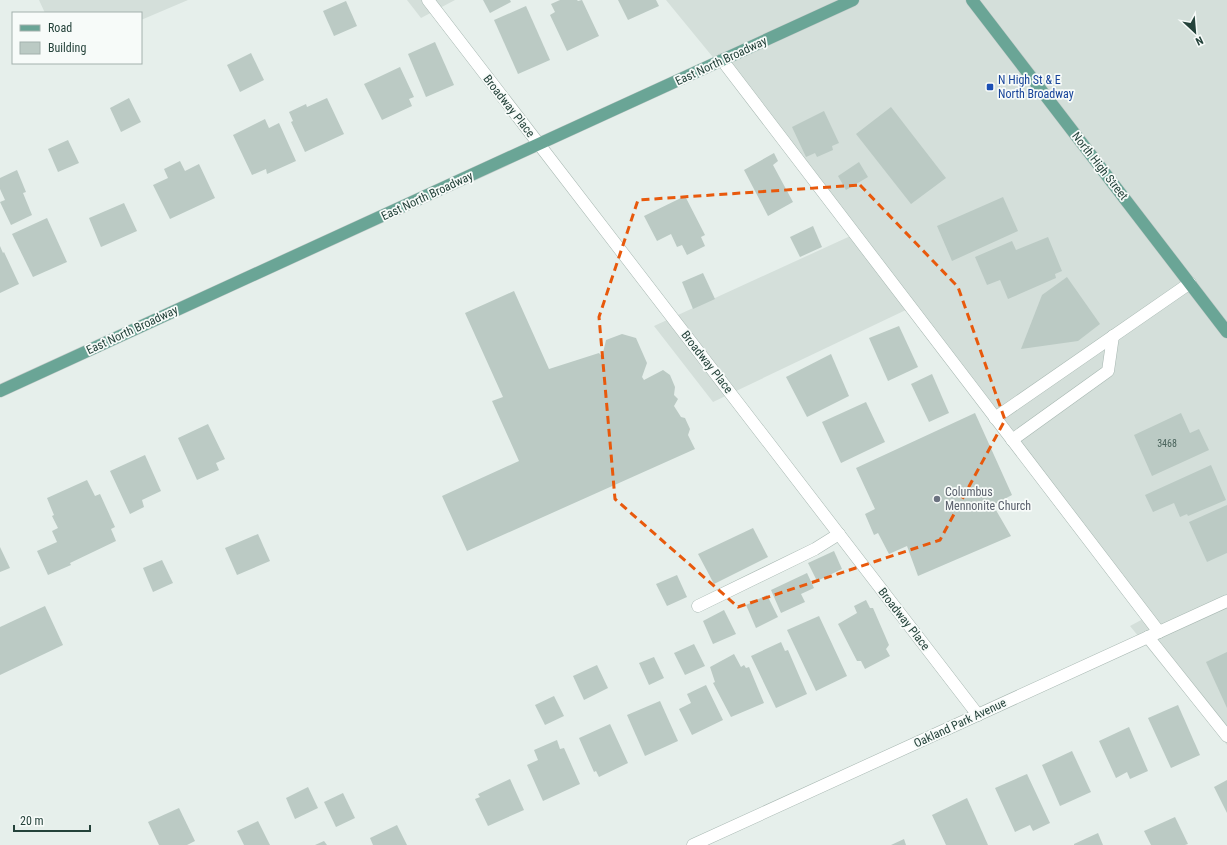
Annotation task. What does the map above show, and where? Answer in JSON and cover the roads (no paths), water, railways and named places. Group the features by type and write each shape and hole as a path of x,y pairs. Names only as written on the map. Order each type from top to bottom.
{"main road":[{"name":"East North Broadway","path":"0,391 853,0"},
{"name":"North High Street","path":"972,0 1227,332"}],"street":[{"name":"Broadway Place","path":"428,0 978,715"},
{"path":"722,60 996,418 1227,736"},
{"path":"996,418 1190,283"},
{"path":"1012,440 1108,372 1113,336"},
{"path":"698,606 815,550 839,534"},
{"name":"Oakland Park Avenue","path":"693,845 1227,601"}],"place":[{"name":"N High St & E North Broadway","path":"990,87"},
{"name":"Columbus Mennonite Church","path":"937,499"}]}
